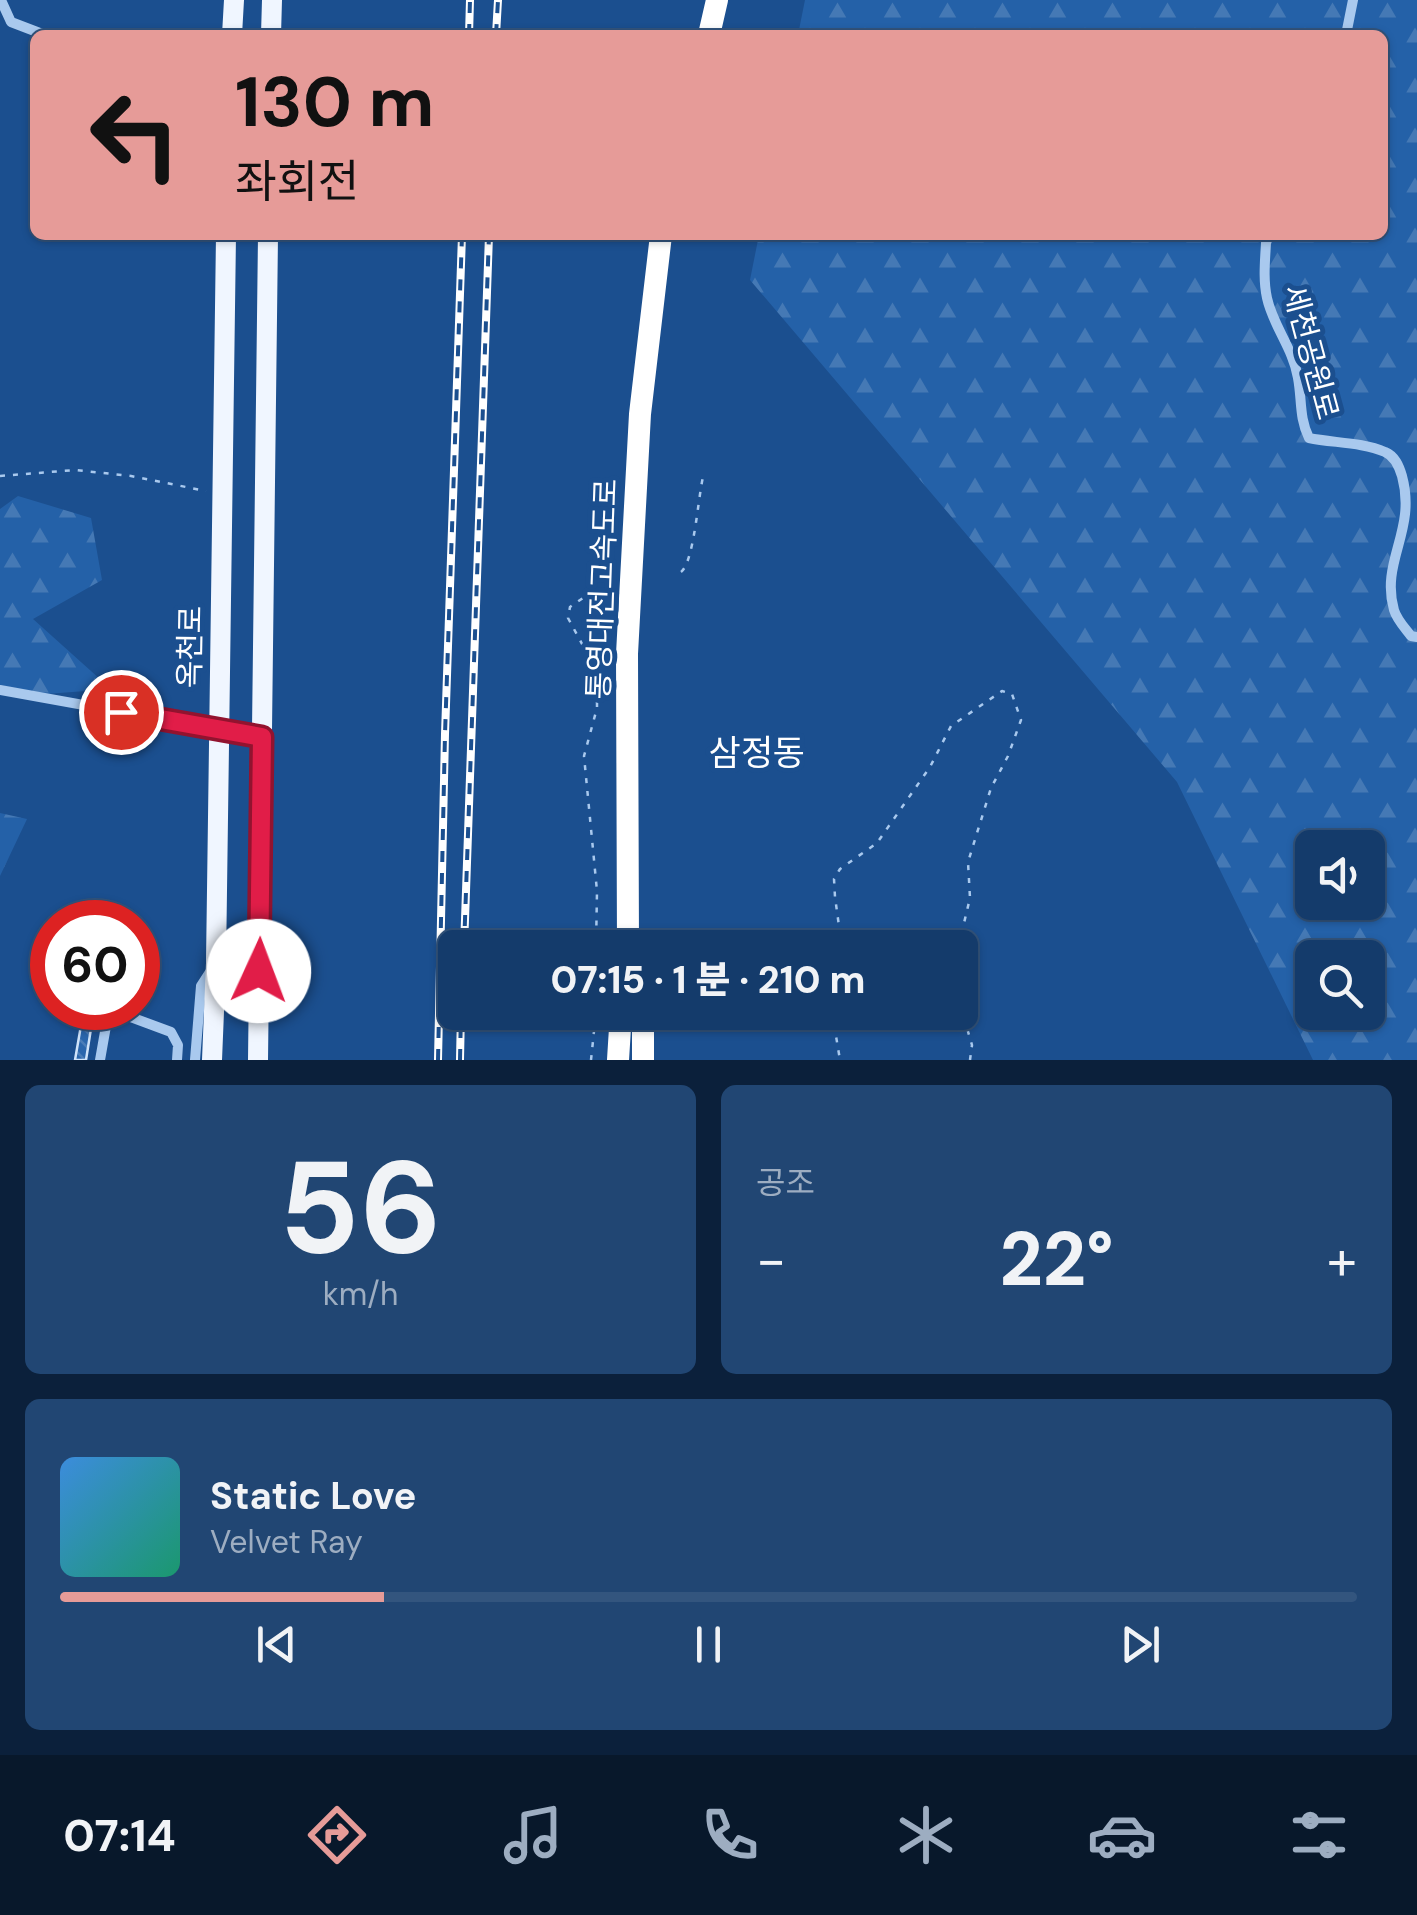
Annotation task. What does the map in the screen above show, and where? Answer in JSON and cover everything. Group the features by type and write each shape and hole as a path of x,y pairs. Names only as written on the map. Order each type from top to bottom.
{"highway":[{"path":"698,30 705,0"},
{"path":"710,30 717,0"},
{"name":"통영대전고속도로","path":"627,930 626,654 640,414 661,240"},
{"name":"통영대전고속도로","path":"642,930 643,628 651,445 672,240"},
{"path":"618,1060 622,1030"},
{"path":"626,1030 628,1060"},
{"path":"642,1030 643,1060"}],"main road":[{"path":"232,30 234,0"},
{"path":"272,0 272,30"},
{"name":"옥천로","path":"212,1060 226,240"},
{"path":"258,1060 268,240"}],"street":[{"path":"1,0 11,22 31,30"},
{"path":"1347,30 1353,0"},
{"name":"세천공원로","path":"1267,240 1267,297 1275,322 1291,350 1302,423 1309,438 1389,453 1398,464 1406,486 1409,517 1402,547 1394,560 1391,589 1394,612 1411,636 1417,637"},
{"path":"0,690 262,737"},
{"path":"195,1060 201,986 216,964"},
{"path":"160,1028 171,1032 178,1045 177,1060"},
{"path":"100,1060 105,1030"}],"path":[{"path":"0,476 75,470 222,492"},
{"path":"681,572 691,558 695,508 703,476"},
{"path":"593,591 570,607 568,618 595,668 597,692 584,756 597,891 596,930"},
{"path":"840,930 834,879 840,870 877,843 930,766 951,726 1002,691 1012,694 1021,720 1008,756 990,788 968,862 970,898 962,930"},
{"path":"591,1060 594,1030"},
{"path":"835,1030 840,1060"},
{"path":"968,1030 972,1045 970,1060"}],"green space":[{"path":"805,0 1417,0 1417,1060 1313,1060 1298,1030 1385,1030 1385,940 1295,940 1295,1023 1177,782 750,280 758,240 1388,240 1388,30 799,30"},
{"path":"18,496 91,518 102,580 33,619 111,689 46,694 0,685 0,509"},
{"path":"0,813 27,819 0,876"}],"building":[{"path":"80,1030 91,1030 86,1060 75,1060"}],"railway":[{"path":"469,30 470,0"},
{"path":"496,30 498,0"},
{"path":"438,1060 462,240"},
{"path":"465,930 489,240"},
{"path":"460,1060 461,1030"}],"district":[{"name":"삼정동","path":"757,753"}],"route":[{"path":"121,712 262,737 259,971"}]}
